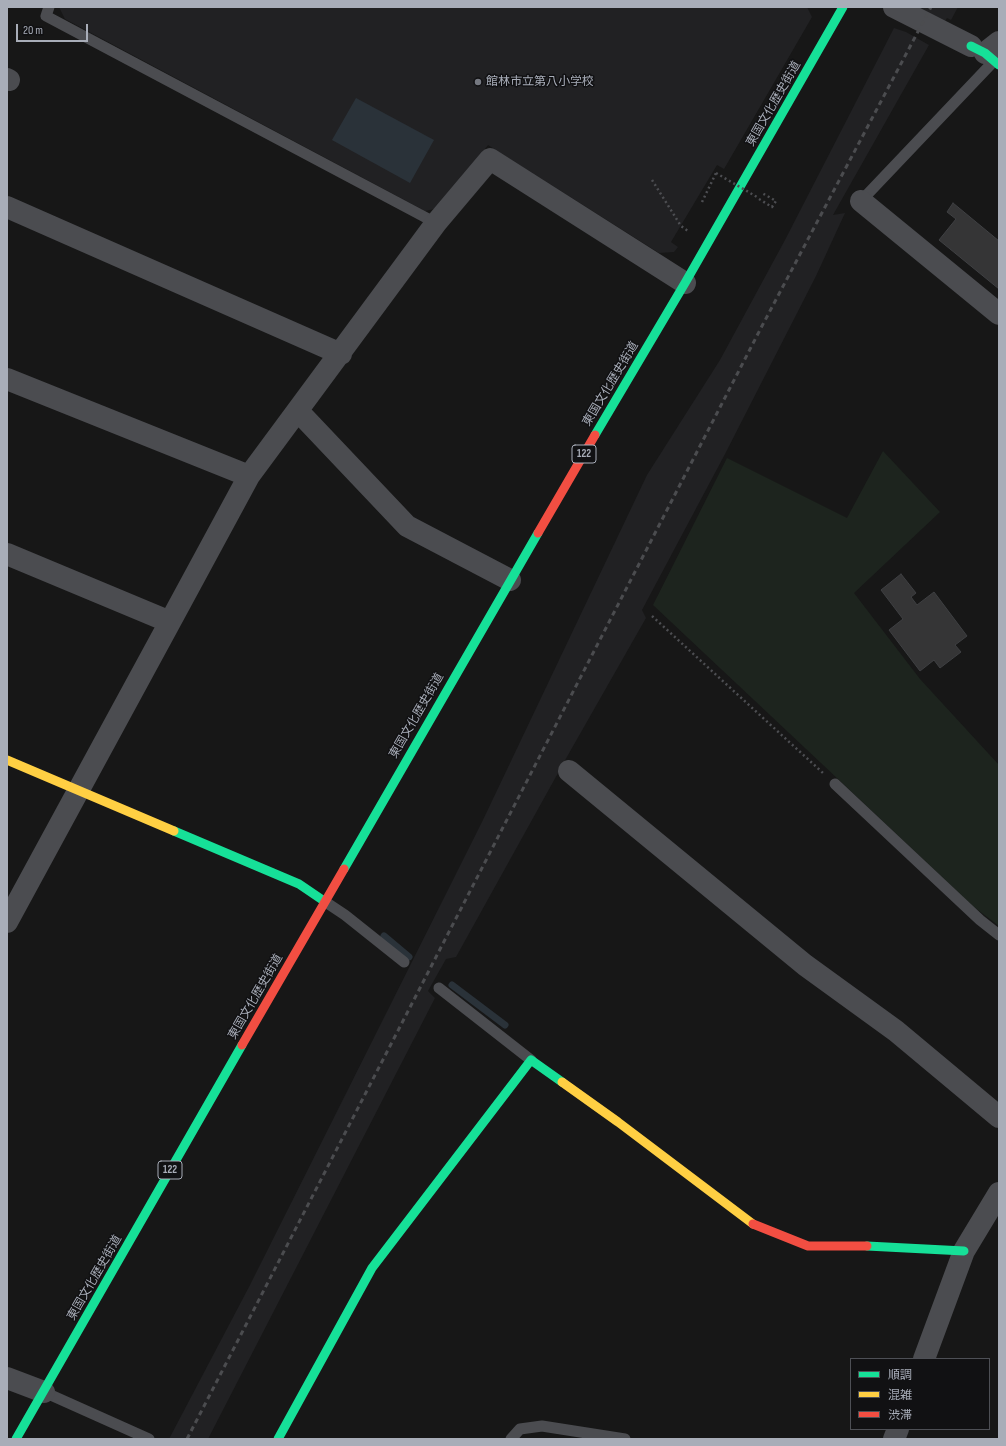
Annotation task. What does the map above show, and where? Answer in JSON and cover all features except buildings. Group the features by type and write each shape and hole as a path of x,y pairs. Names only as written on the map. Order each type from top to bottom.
{"main road":[{"name":"東国文化歴史街道","path":"16,1439 324,901 510,580 685,283 843,7"},
{"path":"7,760 299,884 324,901"},
{"path":"278,1439 372,1268 531,1060 618,1122 755,1226 808,1246 888,1246 964,1251"}],"street":[{"path":"894,7 989,53"},
{"path":"7,922 80,790 249,476 341,354 436,223 490,159 685,283"},
{"path":"861,201 999,314"},
{"path":"7,207 341,354"},
{"path":"7,379 249,476"},
{"path":"298,411 407,526 510,580"},
{"path":"7,554 170,622"},
{"path":"569,770 805,965 896,1031 999,1117"},
{"path":"924,1358 964,1251 999,1193"},
{"path":"7,1378 44,1392"}],"lane":[{"path":"49,7 46,16 436,223"},
{"path":"861,201 989,53"},
{"path":"835,784 999,935"},
{"path":"324,901 404,962"},
{"path":"439,988 531,1060"},
{"path":"44,1392 149,1439"},
{"path":"511,1439 520,1429 542,1426 625,1439"}],"path":[{"path":"699,208 716,173 772,207 776,201 760,191"},
{"path":"652,180 681,226 692,234"},
{"path":"652,616 835,784"}],"shaded area":[{"name":"館林市立第八小学校","path":"59,7 807,7 812,17 724,169 717,165 671,242 678,247 674,252 659,253 488,145 439,208 425,211 65,19"},
{"path":"912,7 958,7 951,20 947,18 943,25"},
{"path":"894,28 906,32 929,45 833,215 845,213 816,276 725,454 642,610 646,618 456,957 446,959 428,991 435,998 208,1439 169,1439 250,1285 482,822 647,475 720,360 785,240"},
{"path":"356,98 434,140 410,183 332,140"},
{"path":"883,451 940,512 854,593 920,679 999,765 999,926 974,907 653,605 727,458 847,518"}],"waterway":[{"path":"384,936 409,957"},
{"path":"452,985 505,1025"}],"railway":[{"path":"187,1439 762,326 931,7"}],"traffic: fast":[{"path":"595,435 685,283 843,7"},
{"path":"971,46 985,53 999,65"},
{"path":"344,869 538,533"},
{"path":"174,831 299,884 324,901"},
{"path":"16,1439 242,1045"},
{"path":"278,1439 372,1268 531,1060 562,1082"},
{"path":"867,1246 964,1251"}],"traffic: slow":[{"path":"7,760 174,831"},
{"path":"562,1082 618,1122 753,1224"}],"traffic: jam":[{"path":"538,533 595,435"},
{"path":"242,1045 344,869"},
{"path":"753,1224 808,1246 867,1246"}],"place":[{"name":"館林市立第八小学校","path":"478,82"}]}
